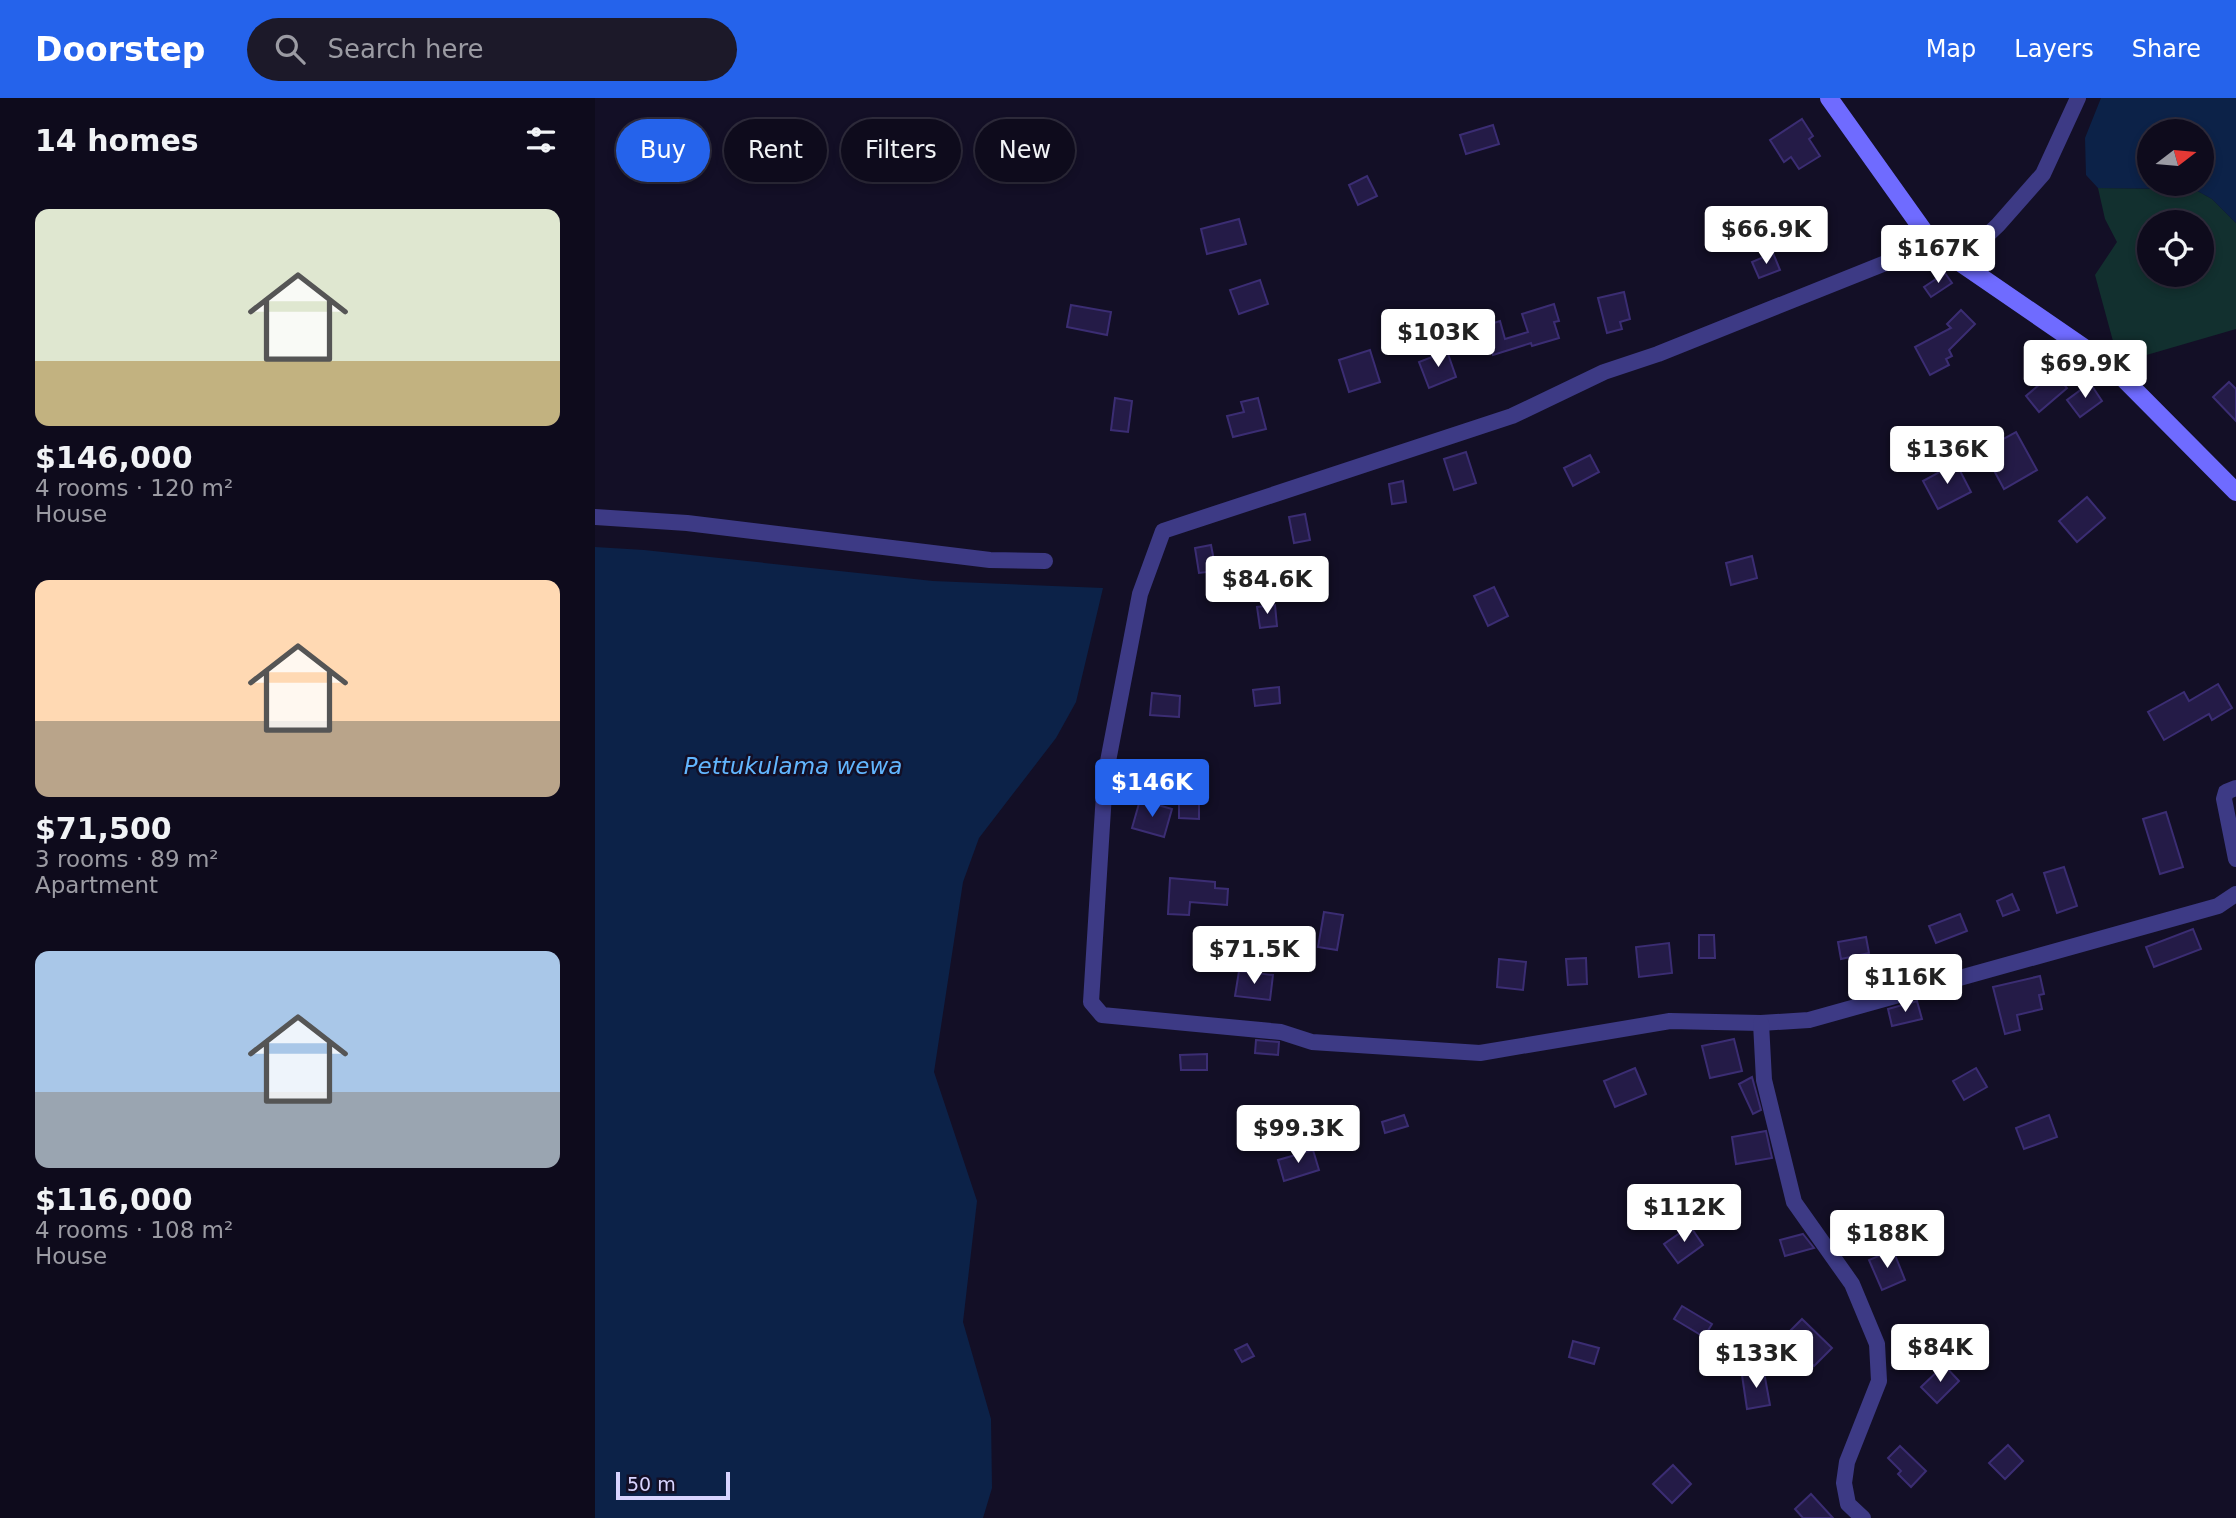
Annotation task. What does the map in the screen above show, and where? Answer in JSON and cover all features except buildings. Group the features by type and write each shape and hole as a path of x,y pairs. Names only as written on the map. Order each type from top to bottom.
{"street":[{"path":"1829,98 1933,244 2112,367 2236,492"},
{"path":"1960,261 1998,225 2043,174 2078,98"},
{"path":"1933,244 1658,354 1604,372 1512,416 1163,531 1140,594 1105,777 1091,1002 1101,1015 1281,1032 1313,1042 1480,1053 1670,1021 1761,1023 1809,1020 2218,906 2236,894"},
{"path":"595,517 687,523 990,560 1045,561"},
{"path":"2236,788 2226,792 2224,799 2236,859"},
{"path":"1761,1023 1764,1080 1794,1202 1852,1284 1877,1344 1879,1381 1847,1462 1844,1483 1848,1504 1863,1518"}],"green space":[{"path":"2098,188 2137,188 2137,196 2207,196 2212,199 2236,223 2236,329 2119,363 2095,275 2117,242 2105,219"}],"water":[{"path":"2101,98 2236,98 2236,223 2207,196 2214,196 2214,119 2137,119 2137,188 2098,188 2086,175 2085,138"},
{"name":"Pettukulama wewa","path":"595,547 933,581 1103,588 1076,702 1056,738 979,838 963,882 934,1072 977,1201 963,1322 991,1419 992,1488 983,1518 595,1518"}]}
